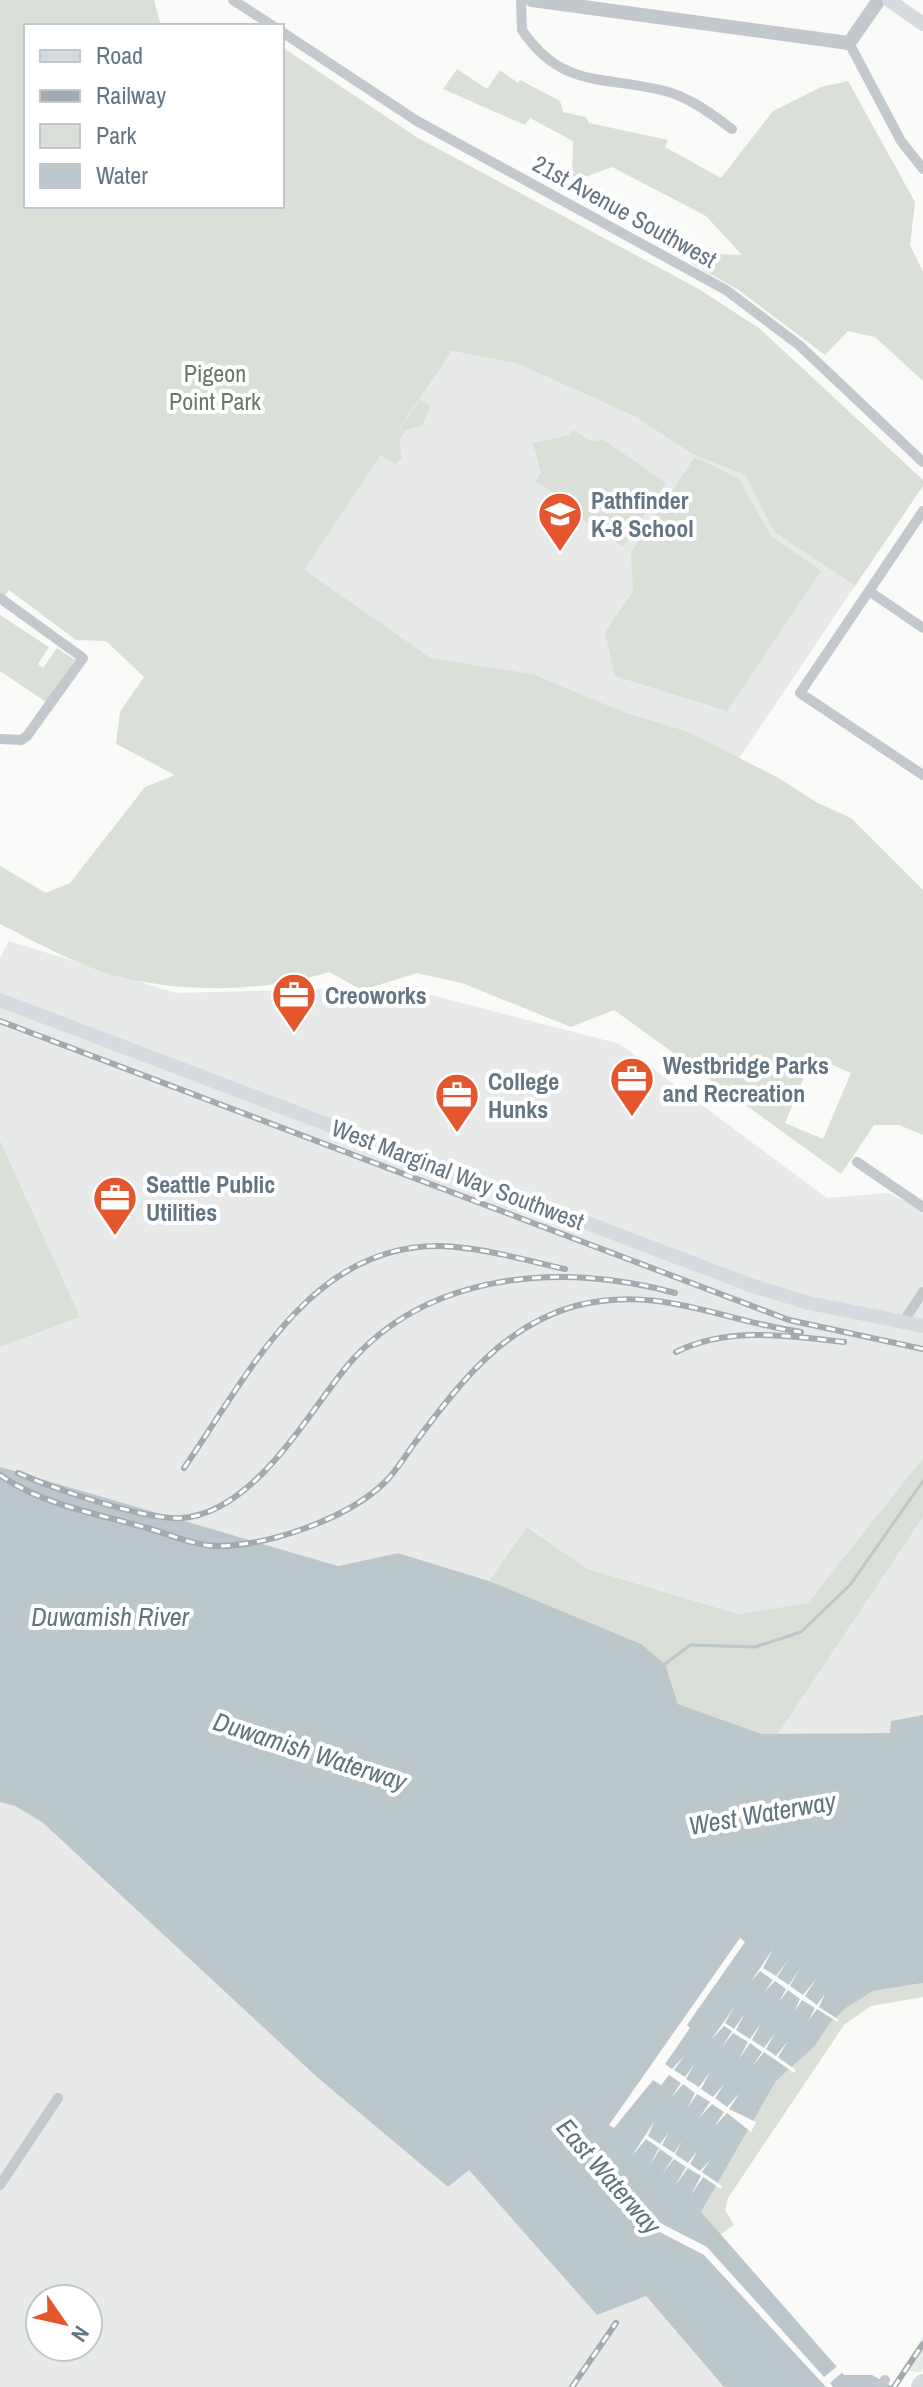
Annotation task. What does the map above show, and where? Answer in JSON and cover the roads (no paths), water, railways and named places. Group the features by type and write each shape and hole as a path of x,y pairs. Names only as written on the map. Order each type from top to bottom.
{"main road":[{"path":"889,0 923,24"},
{"name":"West Marginal Way Southwest","path":"0,1000 753,1286 809,1303 923,1326"}],"street":[{"path":"233,0 270,24"},
{"path":"521,0 522,30 561,70 592,80 661,90 701,107 732,129"},
{"path":"532,0 849,43"},
{"path":"849,43 879,0"},
{"name":"21st Avenue Southwest","path":"284,33 417,121 726,290 799,345 923,462"},
{"path":"849,43 901,141 923,169"},
{"path":"923,511 800,693 923,775"},
{"path":"869,591 923,628"},
{"path":"0,598 83,658 50,707 21,740 0,739"},
{"path":"857,1162 923,1207"},
{"path":"903,1322 923,1292"},
{"path":"0,2185 58,2098"}],"water":[{"path":"0,1467 338,1566 398,1553 489,1581 641,1644 665,1664 678,1704 762,1734 890,1733 891,1721 923,1715 923,1983 873,1991 847,2007 830,2023 814,2047 776,2081 701,2212 844,2375 872,2375 893,2387 724,2387 646,2296 597,2315 469,2170 448,2187 318,2078 42,1822 15,1806 0,1802"}],"waterway":[{"path":"665,1664 690,1645 755,1647 801,1632 850,1585 923,1481"}],"railway":[{"path":"0,1021 789,1320 923,1349"},
{"path":"184,1468 259,1357 287,1322 318,1292 353,1267 393,1251 439,1246 487,1251 565,1269"},
{"path":"18,1473 76,1495 146,1514 182,1518 208,1512 256,1480 277,1458 348,1365 380,1334 417,1310 457,1293 500,1282 544,1277 632,1283 675,1293"},
{"path":"0,1475 34,1494 90,1513 191,1542 237,1545 306,1528 368,1496 393,1473 450,1398 485,1359 505,1342 549,1315 605,1300 634,1299 690,1307 801,1332"},
{"path":"676,1352 696,1344 738,1336 844,1342"},
{"path":"572,2387 616,2323"},
{"path":"894,2387 923,2344"}],"place":[{"name":"Pathfinder K-8 School","path":"560,553"},
{"name":"Creoworks","path":"294,1034"},
{"name":"Westbridge Parks and Recreation","path":"632,1118"},
{"name":"College Hunks","path":"457,1134"},
{"name":"Seattle Public Utilities","path":"115,1237"}],"park label":[{"name":"Pigeon Point Park","path":"215,387"}],"water label":[{"name":"Duwamish River","path":"110,1616"},
{"name":"Duwamish Waterway","path":"310,1751"},
{"name":"West Waterway","path":"762,1813"},
{"name":"East Waterway","path":"609,2176"}]}
